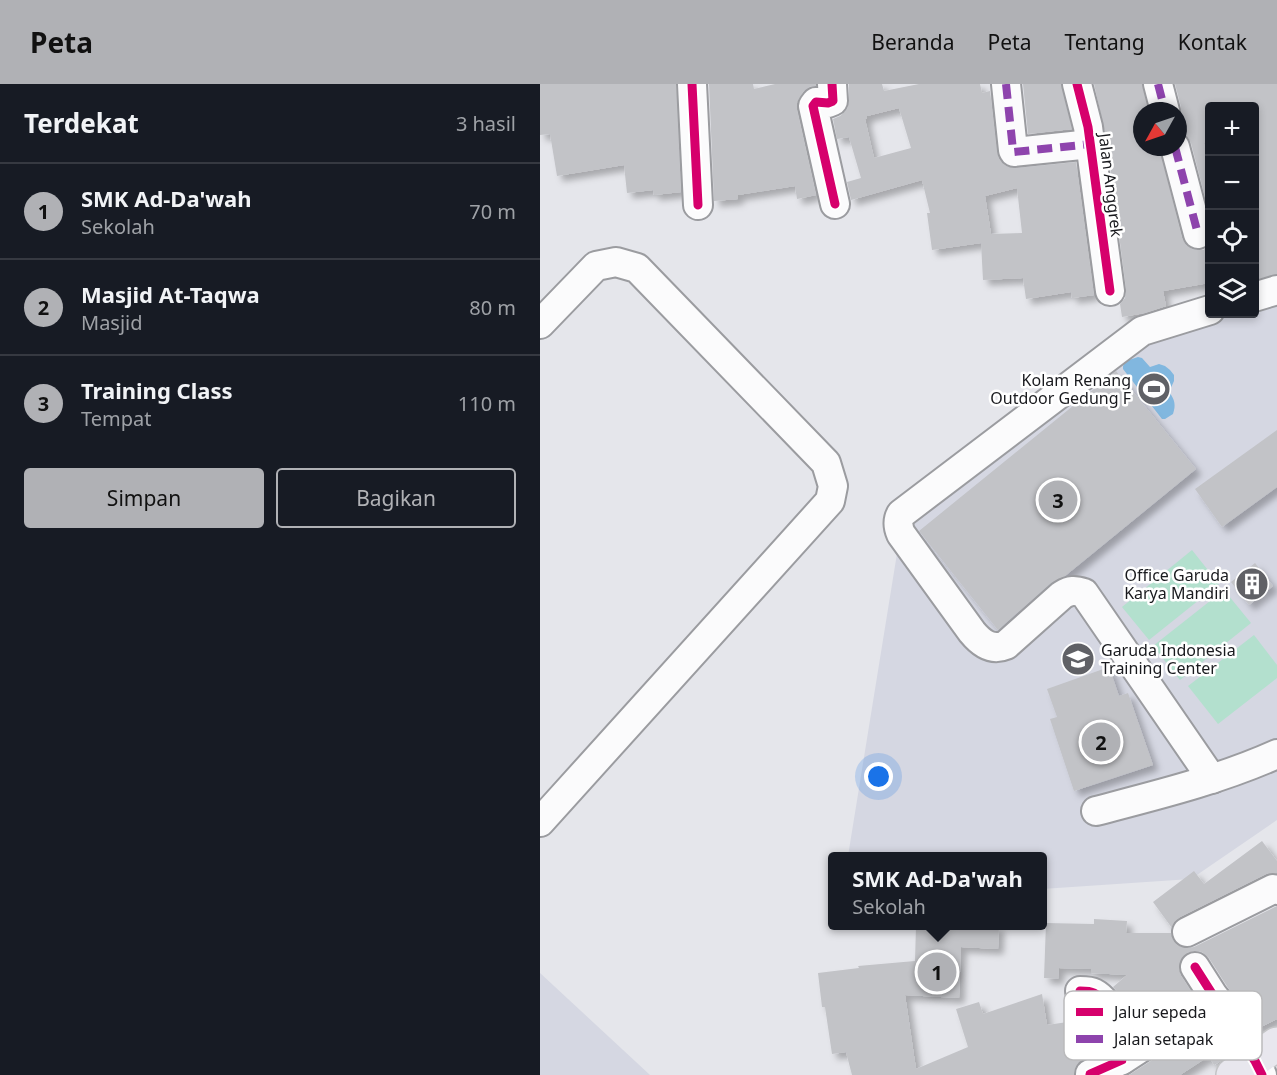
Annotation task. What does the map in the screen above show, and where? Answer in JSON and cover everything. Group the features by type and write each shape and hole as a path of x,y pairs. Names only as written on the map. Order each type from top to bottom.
{"street":[{"path":"692,84 698,204"},
{"path":"832,84 833,101 816,102 813,106 835,204"},
{"path":"1006,84 1014,152 1091,144"},
{"name":"Jalan Anggrek","path":"1077,84 1091,144 1110,291"},
{"path":"1158,84 1163,102"},
{"path":"1177,156 1198,234"},
{"path":"540,324 596,266 616,261 637,268 826,463 833,486 830,501 540,822"},
{"path":"1259,295 1277,290"},
{"path":"1205,311 1142,331 901,514 898,527 972,632 979,640 991,647 1000,648 1006,645 1068,591 1076,590 1084,593 1212,780"},
{"path":"1096,811 1212,780 1277,754"},
{"path":"1187,932 1273,889 1277,890"},
{"path":"1195,967 1211,991"},
{"path":"1080,991 1089,991"},
{"path":"1089,1075 1120,1060"}],"shaded area":[{"name":"Garuda Indonesia Training Center","path":"1277,286 1277,820 1191,879 1047,889 1047,852 849,852 906,498 1113,344 1205,316 1205,318 1259,318 1259,293"},
{"path":"540,973 650,1075 540,1075"}],"green space":[{"path":"1192,550 1219,584 1149,640 1122,607"},
{"path":"1224,590 1251,623 1180,680 1153,646"},
{"path":"1254,635 1277,665 1277,678 1218,724 1188,686"}],"water":[{"name":"Kolam Renang Outdoor Gedung F","path":"1138,357 1150,367 1159,364 1165,366 1174,375 1169,392 1173,398 1174,411 1165,419 1162,419 1123,369 1126,361"}],"building":[{"path":"540,84 676,84 681,192 654,195 653,190 627,193 624,165 557,176 550,134 540,135"},
{"path":"709,84 753,84 754,89 775,84 816,84 803,92 797,103 797,110 816,195 797,199 795,186 738,195 738,199 714,201"},
{"path":"849,84 882,84 884,91 919,84 980,84 982,93 990,91 997,152 999,159 1006,166 1016,168 1076,162 1094,295 1072,298 1071,292 1026,299 1023,278 983,280 981,243 932,250 927,213 930,213 922,180 851,200 847,182 861,178 849,137 837,139 833,119 847,109","holes":["899,108 911,148 874,158 865,119 867,116","1017,188 1022,233 991,234 985,196"]},
{"path":"1023,84 1061,84 1072,129 1028,134"},
{"path":"1094,84 1142,84 1146,102 1133,102 1133,156 1161,156 1182,238 1186,245 1194,250 1205,249 1205,284 1163,291 1166,306 1122,317 1120,304 1125,298 1126,289 1107,142"},
{"path":"1175,84 1277,84 1277,274 1259,279 1259,102 1205,102 1205,197 1191,143 1187,137 1187,102 1180,102"},
{"path":"1116,371 1196,469 1065,576 1051,583 998,630 919,531"},
{"path":"1277,430 1277,487 1222,527 1195,489"},
{"name":"Office Garuda Karya Mandiri","path":"1255,563 1273,586 1249,605 1231,582"},
{"path":"1109,667 1119,696 1128,693 1153,765 1074,791 1050,719 1057,717 1047,689"},
{"path":"1262,841 1277,861 1277,873 1266,874 1180,917 1174,922 1172,928 1153,902 1194,871 1204,884"},
{"path":"1277,906 1277,1019 1262,1026 1262,991 1230,991 1209,958 1202,952 1187,953 1181,959 1179,967 1181,976 1191,991 1116,991 1113,987 1127,975 1091,973 1091,969 1059,968 1058,979 1044,978 1047,923 1094,924 1094,919 1127,921 1126,933 1171,933 1177,945 1187,948 1194,947"},
{"path":"916,930 999,930 998,949 961,947 959,998 905,995 916,1069 968,1047 956,1009 979,1002 983,1014 1042,994 1047,1025 1064,1023 1064,1060 1082,1060 1076,1066 1074,1075 852,1075 846,1052 832,1054 825,1007 822,1007 818,973 859,968 858,966 915,961"},
{"path":"1152,1060 1203,1060 1180,1075 1129,1075"},
{"path":"1211,1060 1222,1060 1221,1061 1214,1065"}],"marked path":[{"path":"1006,84 1014,152 1091,144"},
{"path":"1158,84 1163,102"},
{"path":"1177,156 1198,234"}],"cycle path":[{"path":"692,84 698,205"},
{"path":"832,84 833,101 816,102 813,106 835,204"},
{"path":"1077,84 1088,127 1110,291"},
{"path":"1195,967 1210,991"},
{"path":"1080,991 1089,991"},
{"path":"1090,1075 1122,1060"},
{"path":"1254,1060 1262,1075"}],"place":[{"name":"Kolam Renang Outdoor Gedung F","path":"1154,389"},
{"name":"Training Class","path":"1058,500"},
{"name":"Office Garuda Karya Mandiri","path":"1252,584"},
{"name":"Garuda Indonesia Training Center","path":"1078,659"},
{"name":"Masjid At-Taqwa","path":"1101,742"},
{"name":"SMK Ad-Da'wah","path":"937,972"}]}
